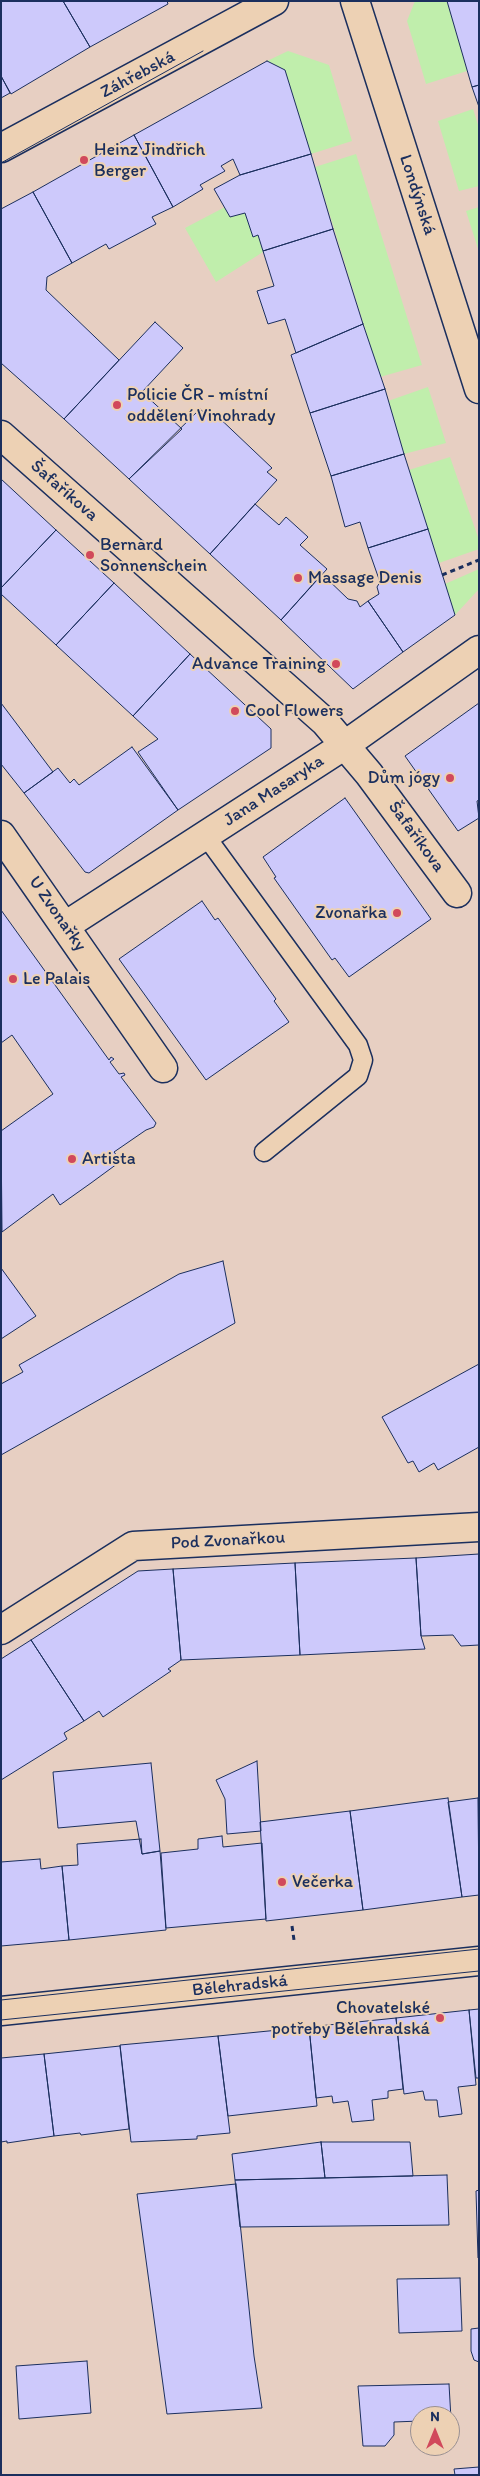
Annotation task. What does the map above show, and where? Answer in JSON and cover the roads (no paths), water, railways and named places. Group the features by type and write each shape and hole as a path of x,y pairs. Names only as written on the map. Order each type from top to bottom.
{"street":[{"name":"Záhřebská","path":"1,148 274,1"},
{"name":"Londýnská","path":"355,1 479,389"},
{"name":"Šafaříkova","path":"1,435 325,722 345,745 457,893"},
{"name":"Jana Masaryka","path":"65,926 345,745 479,650"},
{"name":"U Zvonařky","path":"1,835 163,1068"},
{"name":"Pod Zvonařkou","path":"1,1630 133,1546 479,1527"},
{"name":"Bělehradská","path":"1,2011 479,1961"}],"lane":[{"path":"206,835 358,1045 363,1060 358,1076 264,1152"}],"tram line":[{"path":"1,163 203,51"},
{"path":"1,2000 479,1949"},
{"path":"1,2020 479,1971"}],"place":[{"name":"Heinz Jindřich Berger","path":"84,160"},
{"name":"Policie ČR - místní oddělení Vinohrady","path":"117,405"},
{"name":"Bernard Sonnenschein","path":"90,555"},
{"name":"Massage Denis","path":"298,578"},
{"name":"Advance Training","path":"336,664"},
{"name":"Cool Flowers","path":"235,711"},
{"name":"Dům jógy","path":"450,778"},
{"name":"Zvonařka","path":"397,913"},
{"name":"Le Palais","path":"13,979"},
{"name":"Artista","path":"72,1159"},
{"name":"Večerka","path":"282,1882"},
{"name":"Chovatelské potřeby Bělehradská","path":"440,2018"}]}
